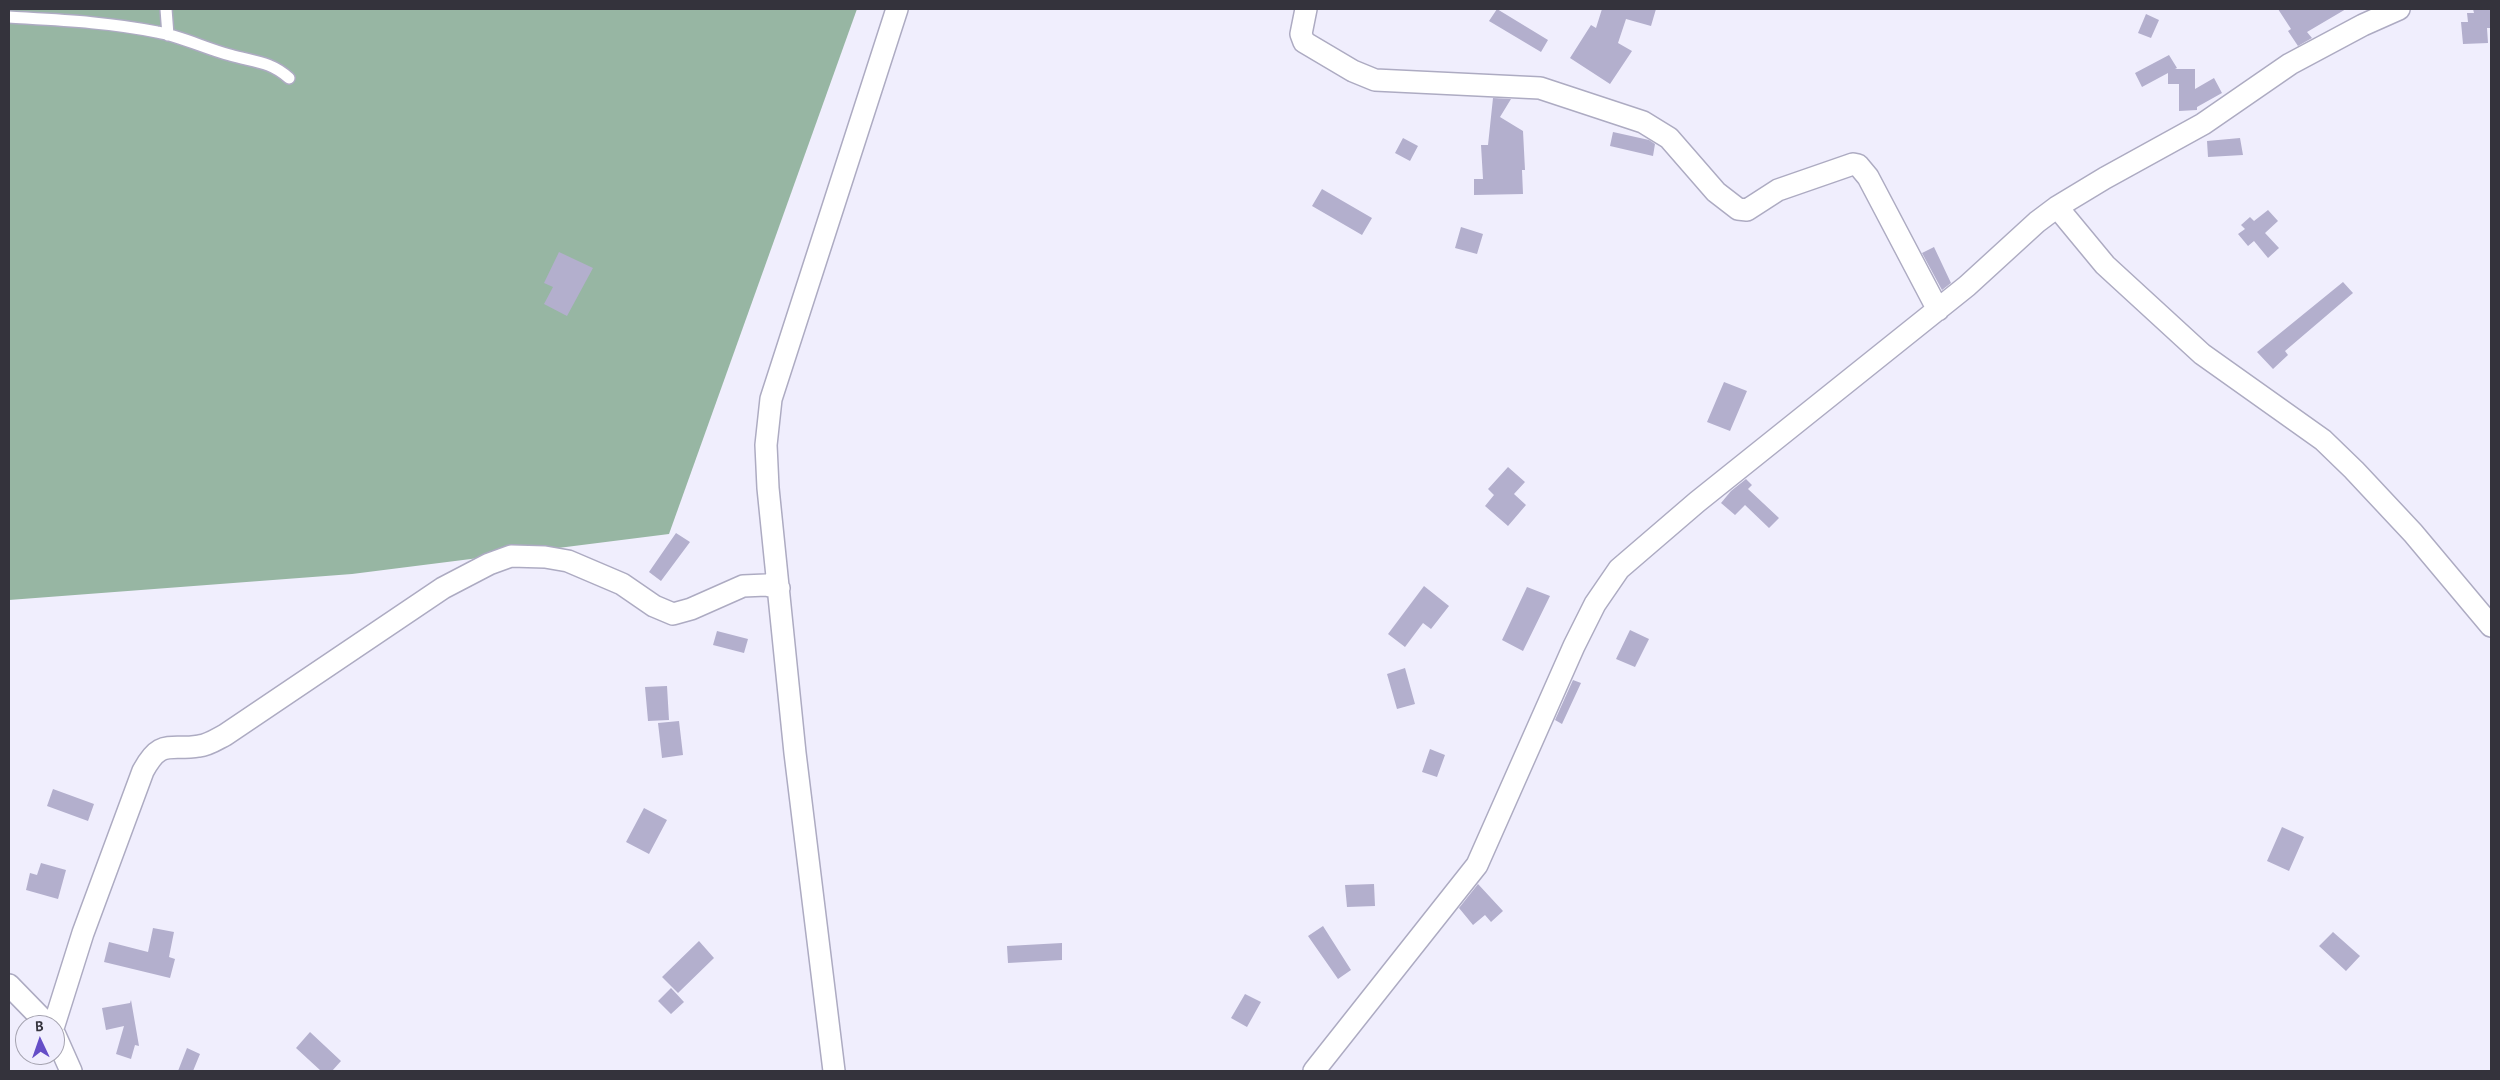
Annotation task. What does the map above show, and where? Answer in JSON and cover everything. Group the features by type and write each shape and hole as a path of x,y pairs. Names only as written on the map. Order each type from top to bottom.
{"street":[{"path":"834,1071 795,753 766,445 771,398 896,9"},
{"path":"1306,9 1302,34 1304,42 1353,72 1374,80 1540,88 1643,122 1669,138 1716,192 1738,209 1747,210 1754,207 1788,185 1853,164 1858,165 1868,177 1938,310"},
{"path":"1314,1071 1478,865 1578,638 1595,604 1619,569 1697,502 1938,310 2037,222 2057,207 2097,182 2203,124 2290,64 2363,25 2399,9"},
{"path":"2057,207 2104,265 2202,354 2323,440 2413,533 2491,626"},
{"path":"57,1015 83,933 143,771 154,754 160,749 170,746 200,746 225,735 443,588 489,564 511,556 545,557 568,561 622,584 654,606 673,614 691,609 744,586 766,585 779,588"},
{"path":"9,985 38,1015"},
{"path":"65,1058 71,1071"}],"lane":[{"path":"166,9 168,35"},
{"path":"9,16 124,26 168,35 232,56 262,62 278,68 289,78"}],"green space":[{"path":"9,9 857,9 669,534 352,574 9,600"}],"building":[{"path":"1497,9 1548,40 1541,52 1489,21"},
{"path":"1602,9 1656,9 1651,26 1626,19 1618,43 1632,51 1610,84 1570,58 1591,25 1596,28"},
{"path":"2278,9 2346,9 2307,32 2312,38 2298,46 2288,31 2291,29"},
{"path":"2473,9 2491,9 2491,28 2487,28 2488,43 2463,44 2461,22 2468,22 2467,13 2474,13"},
{"path":"2146,14 2159,20 2151,38 2138,33"},
{"path":"2169,55 2177,68 2175,69 2195,69 2195,89 2214,78 2222,93 2197,107 2197,110 2179,111 2179,84 2168,84 2168,73 2142,87 2135,73"},
{"path":"1493,98 1511,99 1500,117 1523,131 1525,170 1522,170 1523,194 1474,195 1474,179 1483,179 1481,145 1488,145"},
{"path":"1613,132 1649,140 1655,144 1653,156 1610,146"},
{"path":"1403,138 1418,146 1410,161 1395,153"},
{"path":"2240,138 2243,155 2208,157 2207,141"},
{"path":"1322,189 1372,218 1362,235 1312,206"},
{"path":"2268,210 2278,221 2265,233 2279,248 2268,258 2254,241 2248,246 2238,234 2245,229 2241,225 2250,217 2254,221"},
{"path":"1461,227 1483,234 1477,254 1455,248"},
{"path":"1934,247 1951,283 1942,290 1922,253"},
{"path":"559,252 593,268 567,316 544,304 553,287 544,283"},
{"path":"2343,282 2353,293 2285,351 2288,355 2273,369 2257,352"},
{"path":"1724,382 1747,391 1730,431 1707,422"},
{"path":"1508,467 1525,482 1514,494 1526,505 1508,526 1485,506 1494,495 1488,489"},
{"path":"1746,479 1752,485 1748,489 1779,518 1769,528 1745,505 1735,515 1721,503 1731,491"},
{"path":"676,533 690,542 661,581 649,572"},
{"path":"1424,586 1449,606 1431,629 1423,623 1405,647 1388,634"},
{"path":"1527,587 1550,596 1523,651 1502,640"},
{"path":"1630,630 1649,639 1635,667 1616,659"},
{"path":"717,631 748,639 744,653 713,645"},
{"path":"1405,668 1415,704 1397,709 1387,674"},
{"path":"1573,680 1581,683 1562,724 1555,720"},
{"path":"667,686 669,720 648,721 645,687"},
{"path":"679,721 683,755 662,758 658,723"},
{"path":"1430,749 1445,755 1437,777 1422,772"},
{"path":"53,789 94,804 88,821 47,806"},
{"path":"644,808 667,820 649,854 626,842"},
{"path":"2282,827 2304,837 2289,871 2267,861"},
{"path":"41,863 66,870 58,899 26,890 30,873 37,875"},
{"path":"1374,884 1375,906 1347,907 1345,885"},
{"path":"1478,884 1503,911 1491,922 1485,915 1473,925 1459,908"},
{"path":"1323,926 1351,970 1338,979 1308,936"},
{"path":"153,928 174,932 169,957 175,959 170,978 104,962 109,942 148,952"},
{"path":"2333,932 2360,956 2346,971 2319,946"},
{"path":"699,941 714,958 678,993 662,977"},
{"path":"1062,943 1062,960 1008,963 1007,946"},
{"path":"671,988 684,1002 671,1014 658,1001"},
{"path":"1245,994 1261,1002 1247,1027 1231,1018"},
{"path":"131,1000 139,1046 135,1045 131,1059 116,1054 124,1026 106,1030 102,1008 130,1003"},
{"path":"310,1032 341,1061 332,1071 321,1071 296,1048"},
{"path":"187,1048 200,1054 193,1071 178,1071"}]}
